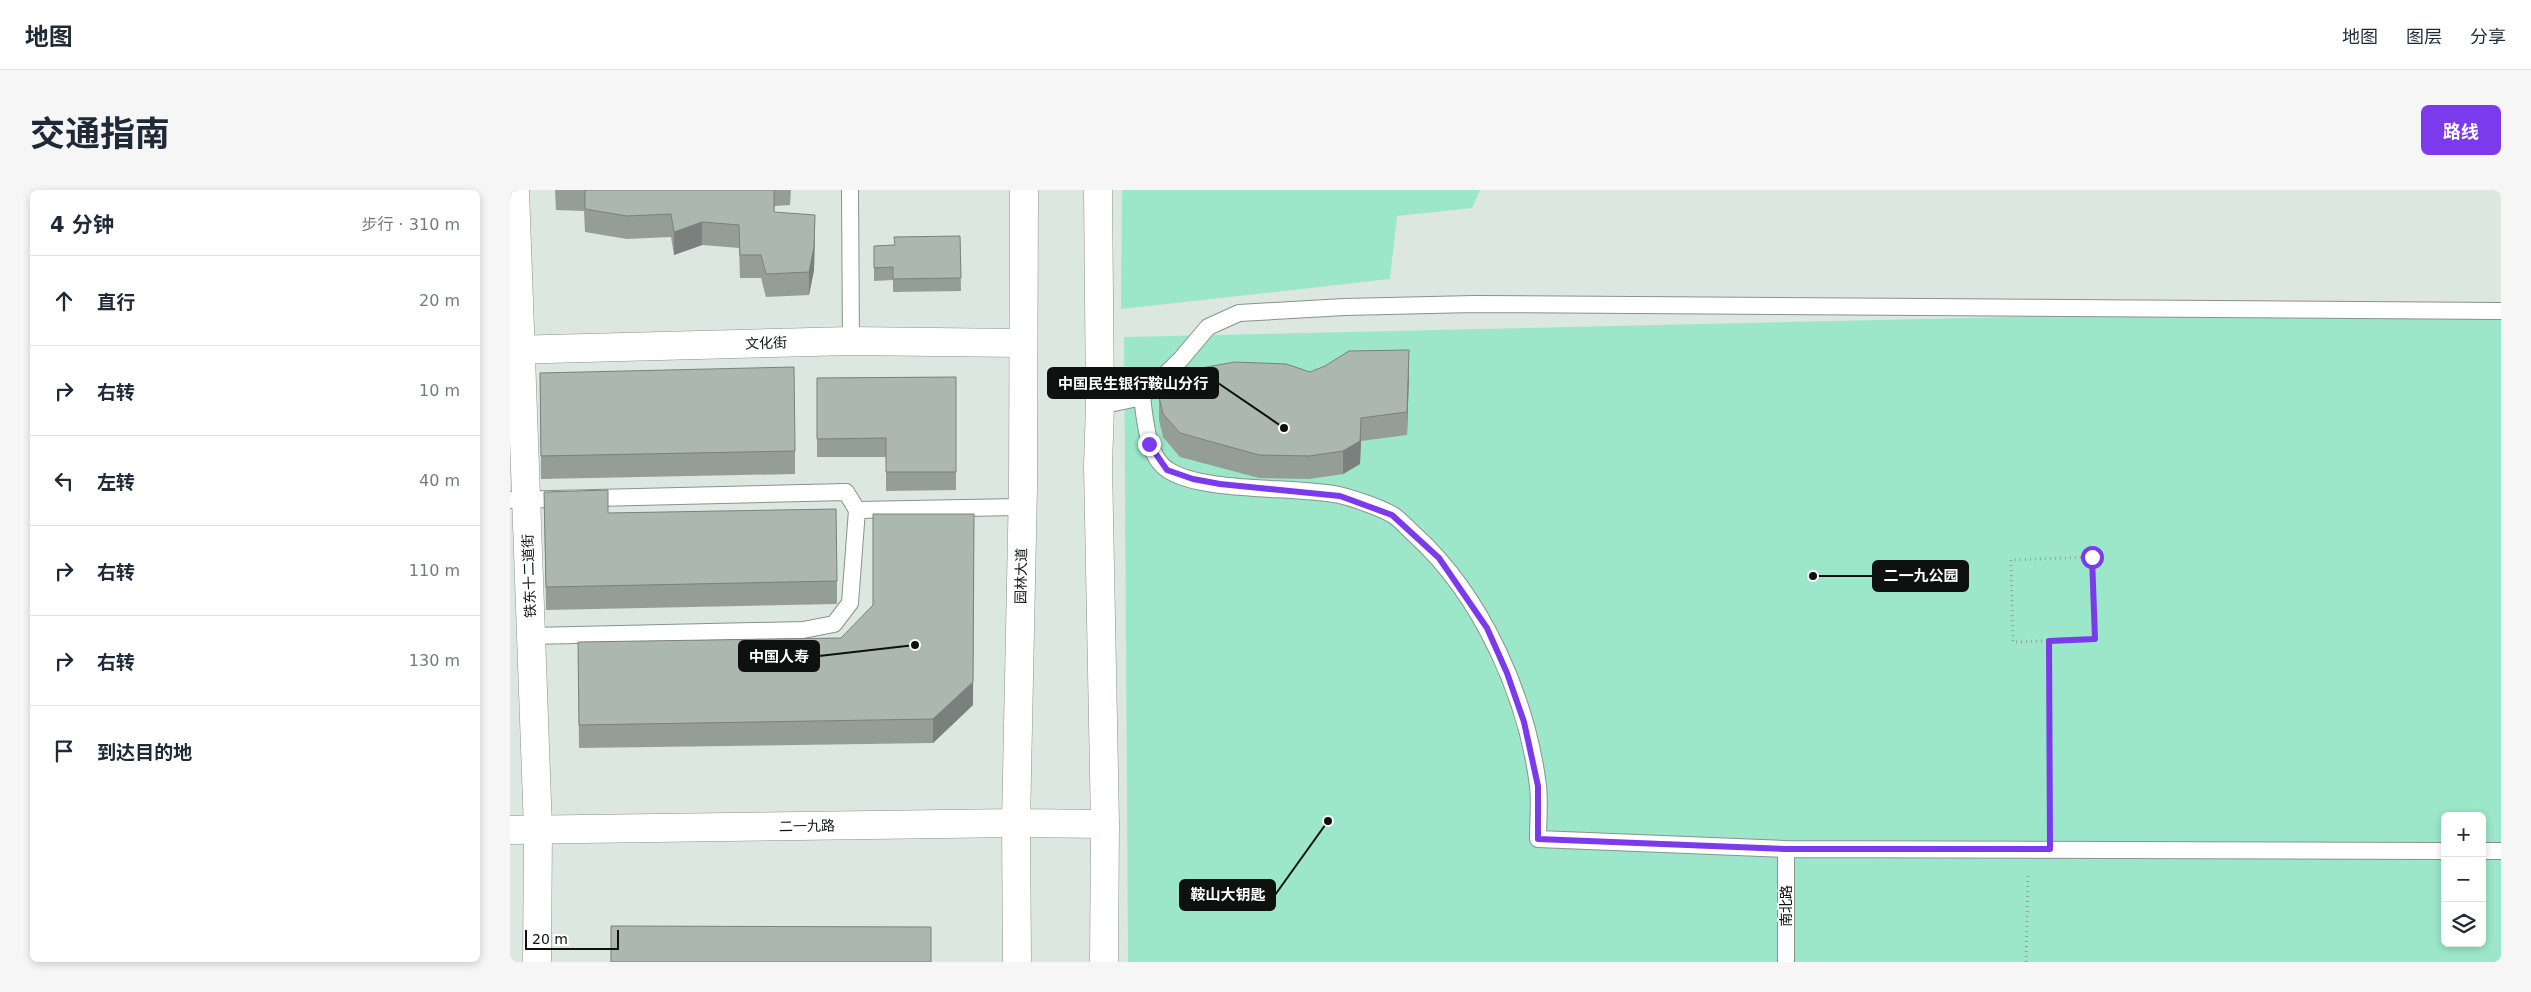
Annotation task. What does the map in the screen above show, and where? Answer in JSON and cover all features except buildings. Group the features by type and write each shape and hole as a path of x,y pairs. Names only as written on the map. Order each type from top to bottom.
{"main road":[{"name":"铁东十二道街","path":"515,190 518,499 531,636 538,830 537,962"},
{"name":"园林大道","path":"1017,962 1016,823 1022,507 1024,190"},
{"path":"1098,190 1100,406 1098,465 1105,824 1104,962"},
{"name":"文化街","path":"516,350 851,340 1023,343"},
{"name":"二一九路","path":"510,830 1016,823 1105,824"}],"lane":[{"path":"850,190 851,340"},
{"path":"1100,406 1142,397 1180,359 1208,326 1239,313 1344,306 1474,304 2501,311"},
{"path":"1142,397 1149,444 1167,470 1193,479 1220,484 1340,496 1392,515 1439,558 1487,628 1507,673 1524,722 1538,786 1538,839 1786,849 2441,851"},
{"path":"518,499 846,492 857,510 850,603 834,624 803,630 531,636"},
{"path":"857,510 1022,507"},
{"name":"南北路","path":"1786,849 1786,962"},
{"path":"2486,851 2501,851"}],"path":[{"path":"2092,557 2095,639 2049,641 2013,642 2010,560 2092,557"},
{"path":"2049,641 2050,849"},
{"path":"2026,962 2028,849"}],"green space":[{"path":"1122,190 1480,190 1472,208 1397,216 1390,279 1121,309"},
{"path":"2501,306 2501,962 1128,962 1124,337"}],"place":[{"name":"中国民生银行鞍山分行","path":"1284,428"},
{"name":"二一九公园","path":"1813,576"},
{"name":"中国人寿","path":"915,645"},
{"name":"鞍山大钥匙","path":"1328,821"}],"route":[{"path":"1149,444 1167,470 1193,479 1220,484 1340,496 1392,515 1439,558 1487,628 1507,673 1524,722 1538,786 1538,839 1786,849 2050,849 2049,641 2095,639 2092,557"}]}
